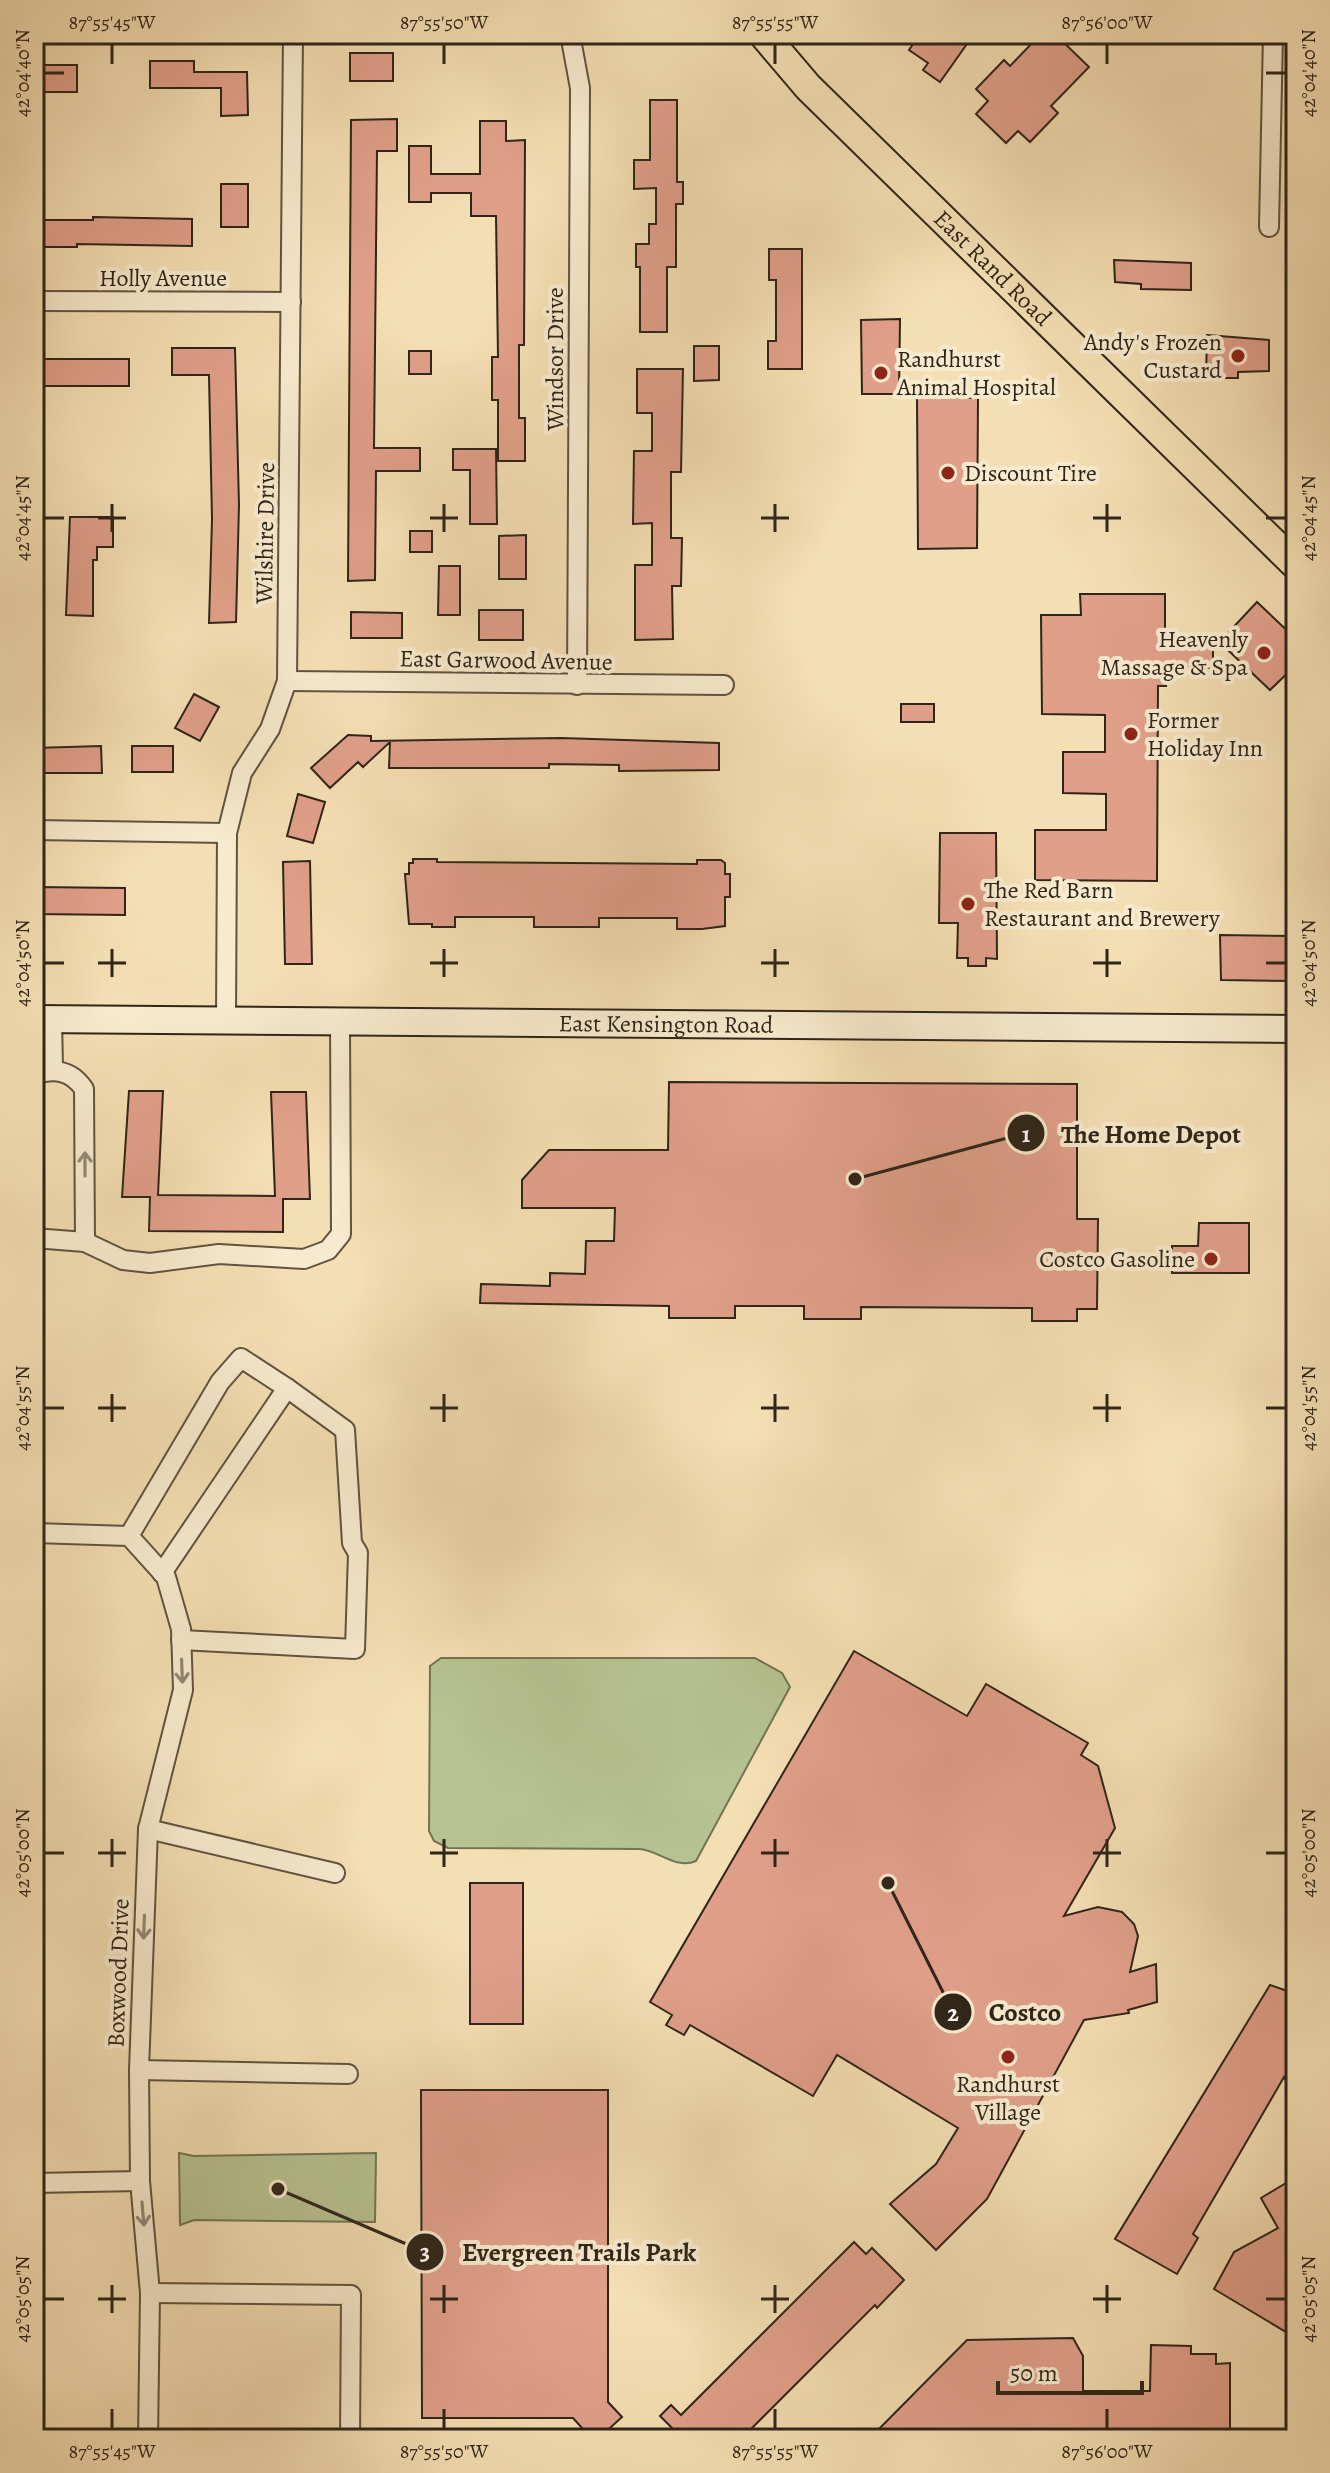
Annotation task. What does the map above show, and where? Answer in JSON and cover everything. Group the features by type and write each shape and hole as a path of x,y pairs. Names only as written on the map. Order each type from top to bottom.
{"main road":[{"name":"East Rand Road","path":"763,34 808,87 1296,565"},
{"name":"East Kensington Road","path":"43,1019 1296,1029"}],"street":[{"name":"Wilshire Drive","path":"226,1020 227,833 242,773 270,729 287,681 293,34"},
{"name":"Windsor Drive","path":"570,34 580,88 577,685"},
{"path":"1269,227 1273,34"},
{"name":"Holly Avenue","path":"34,301 291,302"},
{"name":"East Garwood Avenue","path":"287,681 724,685"},
{"path":"34,830 227,833"},
{"path":"43,1019 53,1069"},
{"path":"34,1238 85,1242 123,1260 140,1263 219,1254 304,1259 328,1250 341,1234 340,1021"},
{"path":"34,1075 53,1069 67,1074 84,1089 85,1242"},
{"path":"34,1533 129,1536 220,1382 241,1358 345,1430 352,1543 358,1553 355,1649 181,1640"},
{"path":"162,1573 287,1388"},
{"name":"Boxwood Drive","path":"129,1536 162,1573 181,1640 183,1690 148,1829 139,2070 140,2181 150,2293 148,2439"},
{"path":"148,1829 335,1873"},
{"name":"Boxwood Drive","path":"139,2070 348,2074"},
{"path":"34,2183 140,2181"},
{"path":"150,2293 351,2295 350,2439"}],"green space":[{"path":"441,1658 755,1658 782,1673 790,1687 696,1861 681,1863 639,1849 448,1848 434,1841 429,1831 430,1666"},
{"path":"179,2153 194,2156 376,2153 375,2222 194,2220 180,2225"}],"building":[{"path":"920,34 974,34 940,82 923,70 928,63 909,50"},
{"path":"1041,34 1055,34 1089,67 1051,106 1058,113 1030,142 1018,131 1006,143 976,114 988,101 976,89 1004,60 1010,66"},
{"path":"350,53 393,53 393,81 350,81"},
{"path":"150,61 194,61 194,72 247,72 248,115 221,116 221,88 150,88"},
{"path":"34,65 77,65 77,92 34,92"},
{"path":"650,100 677,100 677,182 683,182 683,204 676,204 676,267 667,267 667,332 640,332 640,267 636,267 636,244 649,244 649,224 656,224 656,188 634,189 634,160 650,160"},
{"path":"397,119 397,151 377,151 374,448 420,448 420,471 376,471 375,580 348,581 351,120"},
{"path":"480,121 506,121 506,141 525,140 524,345 519,345 519,418 525,418 525,461 498,461 498,400 492,400 492,357 498,357 496,216 471,216 471,193 431,193 431,202 409,202 409,146 431,146 431,174 480,174"},
{"path":"221,184 248,184 248,227 221,227"},
{"path":"93,217 192,219 192,246 77,244 77,247 34,247 34,220 93,220"},
{"path":"769,249 802,249 802,369 768,369 768,341 776,341 776,280 769,280"},
{"path":"1114,260 1191,263 1191,290 1141,289 1141,284 1115,282"},
{"name":"Randhurst Animal Hospital","path":"900,319 899,394 862,394 861,320"},
{"name":"Andy's Frozen Custard","path":"1207,335 1269,340 1269,371 1238,372 1238,378 1206,378"},
{"path":"694,346 719,346 719,380 694,381"},
{"path":"172,348 235,348 239,505 236,622 209,623 212,519 209,375 172,375"},
{"path":"409,351 431,351 431,374 409,374"},
{"path":"34,359 129,359 129,386 34,386"},
{"path":"637,369 683,369 681,472 671,472 671,538 682,538 681,586 672,586 673,639 635,640 635,565 652,565 652,523 633,524 634,451 652,451 652,413 637,413"},
{"name":"Discount Tire","path":"917,397 978,398 977,548 918,549"},
{"path":"453,449 496,449 497,524 470,524 470,470 453,470"},
{"path":"70,517 113,517 113,547 97,547 97,560 93,560 93,616 66,615"},
{"path":"410,531 432,531 432,552 410,552"},
{"path":"526,535 526,579 499,579 499,536"},
{"path":"439,566 460,566 460,615 438,615"},
{"name":"Former Holiday Inn","path":"1080,594 1165,594 1165,643 1213,643 1213,668 1166,668 1166,686 1158,686 1157,881 1035,880 1035,830 1106,830 1106,794 1063,793 1063,752 1105,752 1105,715 1042,714 1041,615 1081,615"},
{"name":"Heavenly Massage & Spa","path":"1257,602 1296,639 1296,665 1270,690 1211,634 1227,634"},
{"path":"479,610 523,610 523,640 479,640"},
{"path":"351,612 402,613 402,638 351,638"},
{"path":"194,694 219,707 200,741 175,728"},
{"path":"901,704 934,704 934,722 901,722"},
{"path":"348,735 371,736 371,741 561,738 719,743 719,770 619,771 619,765 549,764 549,768 389,768 390,742 363,767 358,762 330,788 311,768"},
{"path":"101,746 102,773 34,773 34,748"},
{"path":"132,746 173,746 173,772 132,772"},
{"path":"298,794 325,802 313,843 287,836"},
{"name":"The Red Barn Restaurant and Brewery","path":"940,833 996,833 997,959 986,958 986,966 968,966 968,958 957,958 958,923 939,923"},
{"path":"413,859 437,859 437,862 697,864 697,860 721,860 725,863 725,874 730,874 730,897 725,897 725,926 702,929 677,929 677,918 599,918 599,927 534,927 534,917 455,917 455,927 432,927 432,924 409,924 405,874 409,874 409,863 413,863"},
{"path":"310,861 312,964 285,964 283,862"},
{"path":"34,887 125,888 125,915 34,914"},
{"path":"1220,935 1296,936 1296,981 1221,980"},
{"path":"669,1082 1077,1084 1077,1219 1098,1219 1097,1309 1077,1309 1077,1321 1032,1321 1032,1308 861,1307 861,1319 804,1319 804,1306 735,1306 735,1318 669,1318 669,1306 480,1303 481,1284 550,1286 550,1273 585,1274 586,1241 614,1241 615,1208 522,1208 522,1180 549,1150 668,1150"},
{"path":"129,1091 163,1091 158,1195 275,1196 271,1092 306,1092 310,1199 283,1199 283,1232 149,1231 150,1197 122,1197"},
{"name":"Costco Gasoline","path":"1199,1223 1249,1223 1249,1273 1172,1273 1172,1246 1198,1246"},
{"path":"854,1651 967,1716 986,1684 1088,1743 1081,1755 1098,1766 1115,1828 1064,1916 1098,1907 1122,1912 1134,1924 1138,1936 1130,1972 1156,1964 1157,2002 1128,2010 1129,2013 1084,2020 987,2199 936,2250 890,2204 936,2164 958,2128 837,2055 813,2096 690,2025 684,2035 666,2025 672,2015 650,2002"},
{"path":"470,1883 523,1883 523,2024 470,2024"},
{"path":"1270,1985 1296,1994 1296,2099 1284,2077 1193,2234 1198,2238 1177,2274 1115,2239"},
{"path":"421,2090 608,2090 608,2402 622,2417 598,2439 592,2439 573,2418 422,2418"},
{"path":"1296,2177 1296,2338 1214,2289 1234,2252 1278,2228 1261,2198"},
{"path":"854,2242 866,2254 872,2248 904,2280 741,2439 683,2439 660,2416 671,2405 681,2415"},
{"path":"1073,2338 1083,2356 1083,2391 1150,2391 1151,2345 1191,2346 1191,2354 1216,2354 1216,2364 1230,2363 1230,2439 869,2439 967,2340"}],"place":[{"name":"Andy's Frozen Custard","path":"1238,356"},
{"name":"Randhurst Animal Hospital","path":"881,373"},
{"name":"Discount Tire","path":"948,473"},
{"name":"Heavenly Massage & Spa","path":"1264,653"},
{"name":"Former Holiday Inn","path":"1131,734"},
{"name":"The Red Barn Restaurant and Brewery","path":"968,904"},
{"name":"The Home Depot","path":"855,1179"},
{"name":"Costco Gasoline","path":"1211,1259"},
{"name":"Costco","path":"888,1883"},
{"name":"Randhurst Village","path":"1008,2057"},
{"name":"Evergreen Trails Park","path":"278,2189"}]}
